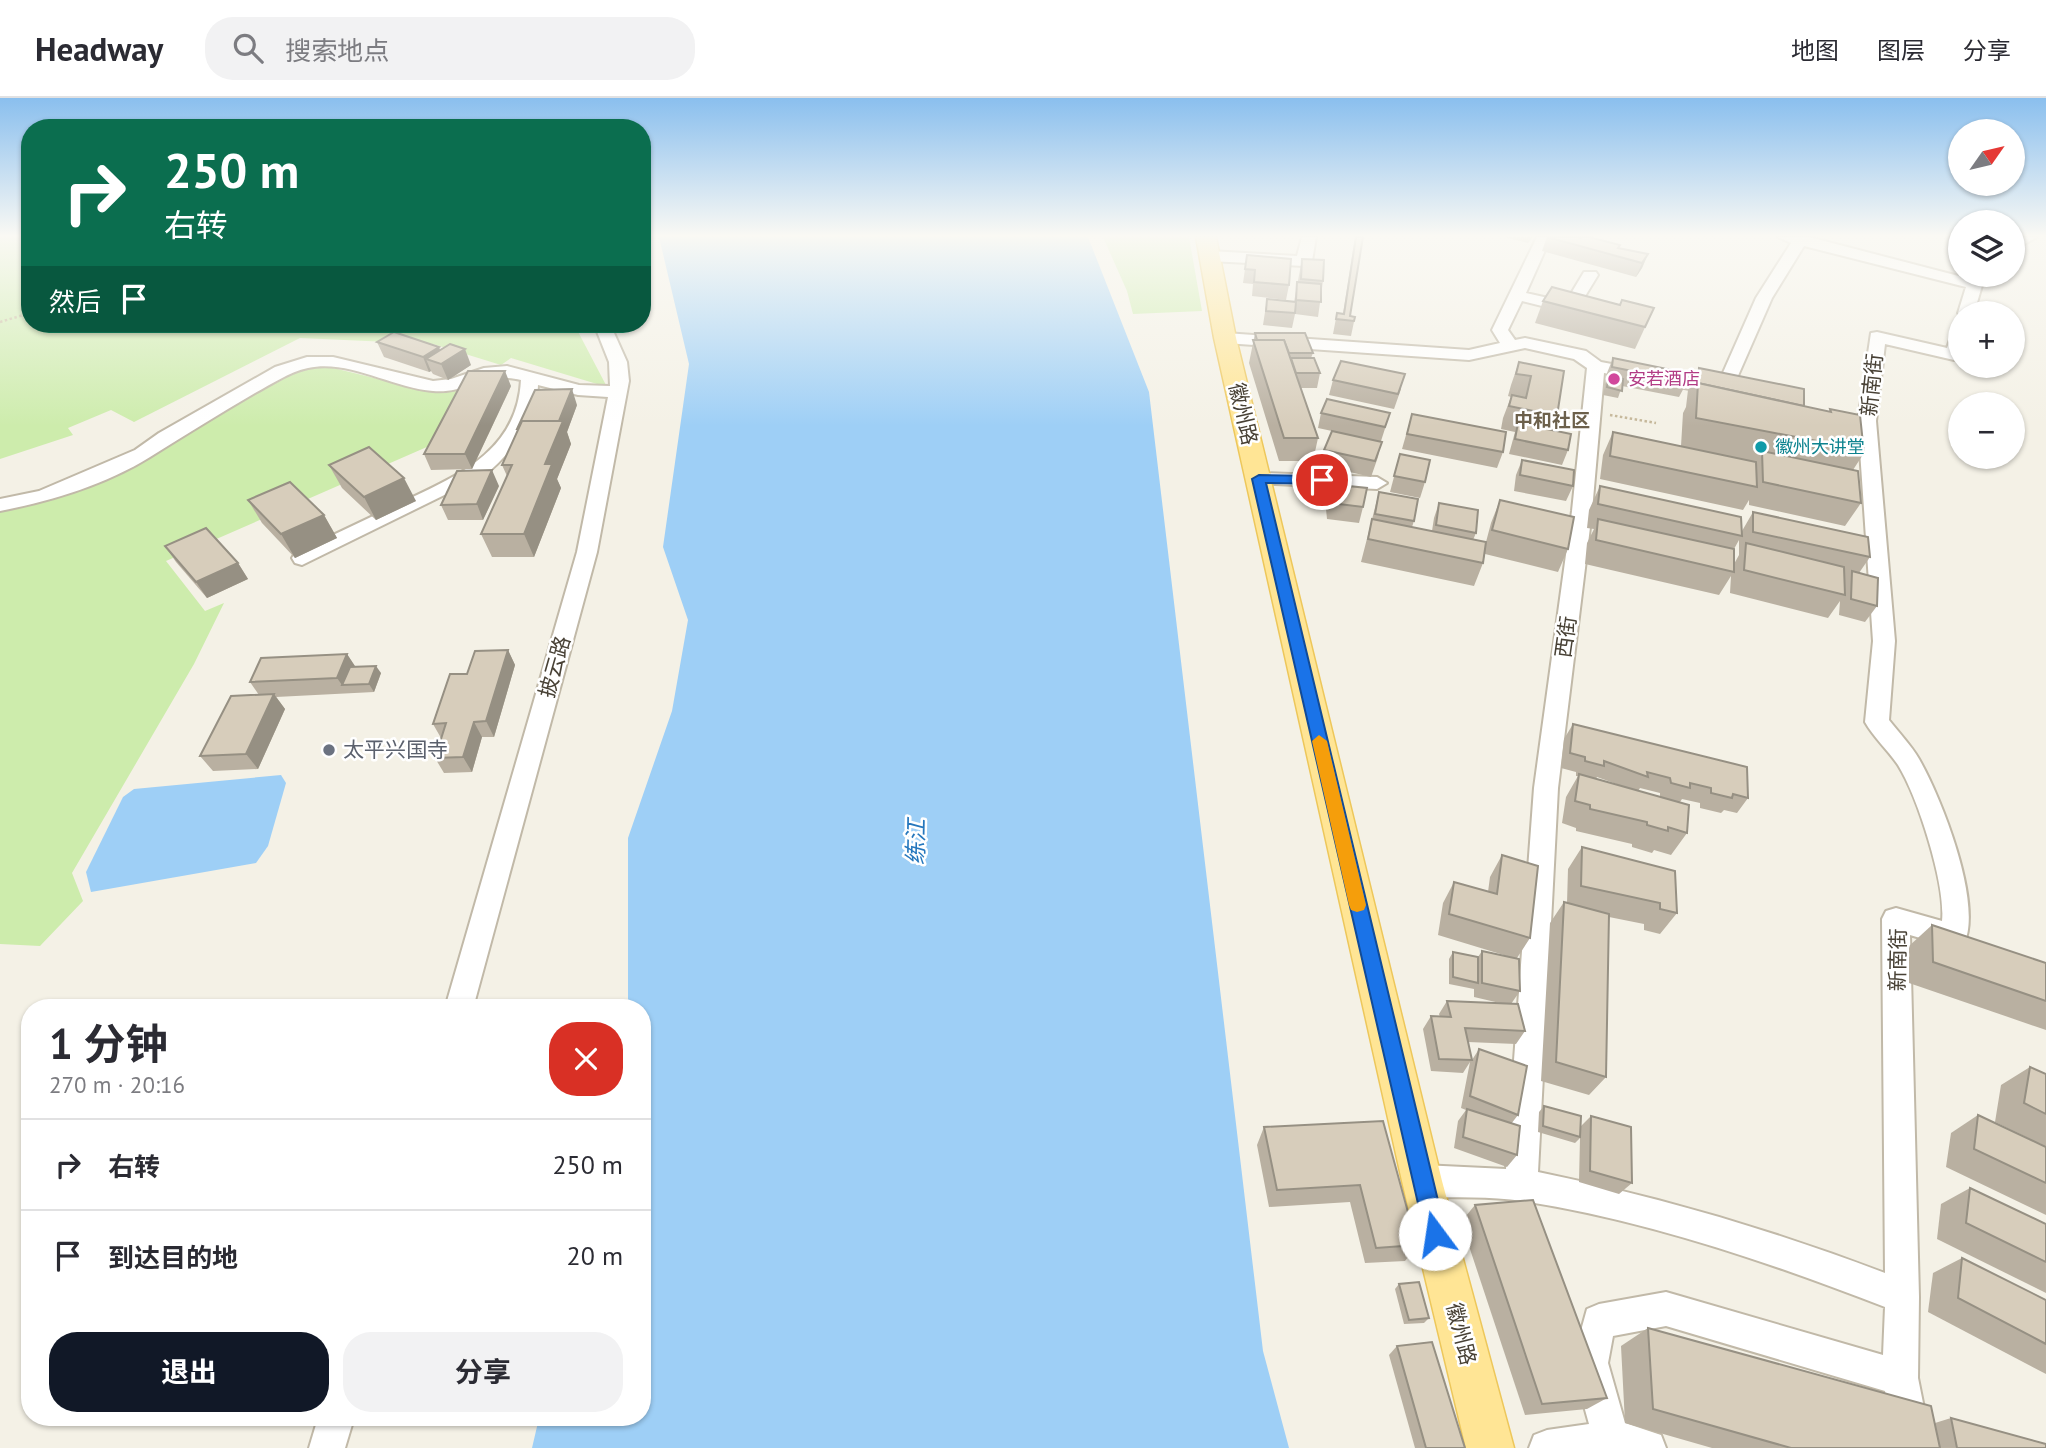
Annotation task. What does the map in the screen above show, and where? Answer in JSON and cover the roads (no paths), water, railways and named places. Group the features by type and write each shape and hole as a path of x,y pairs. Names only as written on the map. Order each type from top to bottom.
{"main road":[{"name":"徽州路","path":"1218,300 1422,1181 1490,1448"}],"street":[{"path":"1510,345 1500,330 1514,300"},
{"path":"1537,300 1570,308 1575,300"},
{"path":"1225,338 1469,355 1486,354 1510,345 1525,343 1580,355 1596,366 1730,391 1763,300"},
{"name":"披云路","path":"462,999 587,552 619,392 618,362 606,333"},
{"name":"新南街","path":"1902,1297 1896,919 1954,936 1957,904 1934,818 1909,762 1877,722 1884,641 1861,419 1877,337 1948,354"},
{"path":"0,505 44,496 142,454 166,437 281,371 307,362 332,362 439,386 454,384 492,371 507,371 578,390 619,392"},
{"name":"西街","path":"1521,1185 1546,788 1582,511 1596,366"},
{"path":"302,558 466,480 491,463 498,456 527,407 530,377"},
{"path":"1259,479 1377,483"},
{"path":"1422,1181 1521,1185 1681,1220 1822,1265 1902,1297 1900,1378 1914,1448"},
{"path":"1613,1444 1590,1363 1598,1321 1666,1309 1900,1378"},
{"path":"327,1448 334,1426"},
{"path":"1547,1448 1613,1444 1648,1448"}],"water":[{"name":"练江","path":"674,300 1113,300 1149,392 1263,1351 1289,1448 532,1448 537,1426 651,1426 651,999 628,999 628,838 672,711 688,620 663,547 689,364"},
{"path":"281,775 286,783 268,846 256,863 91,892 86,872 123,797 134,789"}],"place":[{"name":"安若酒店","path":"1614,379"},
{"name":"徽州大讲堂","path":"1761,447"},
{"name":"太平兴国寺","path":"329,750"}],"district":[{"name":"中和社区","path":"1552,420"}]}
